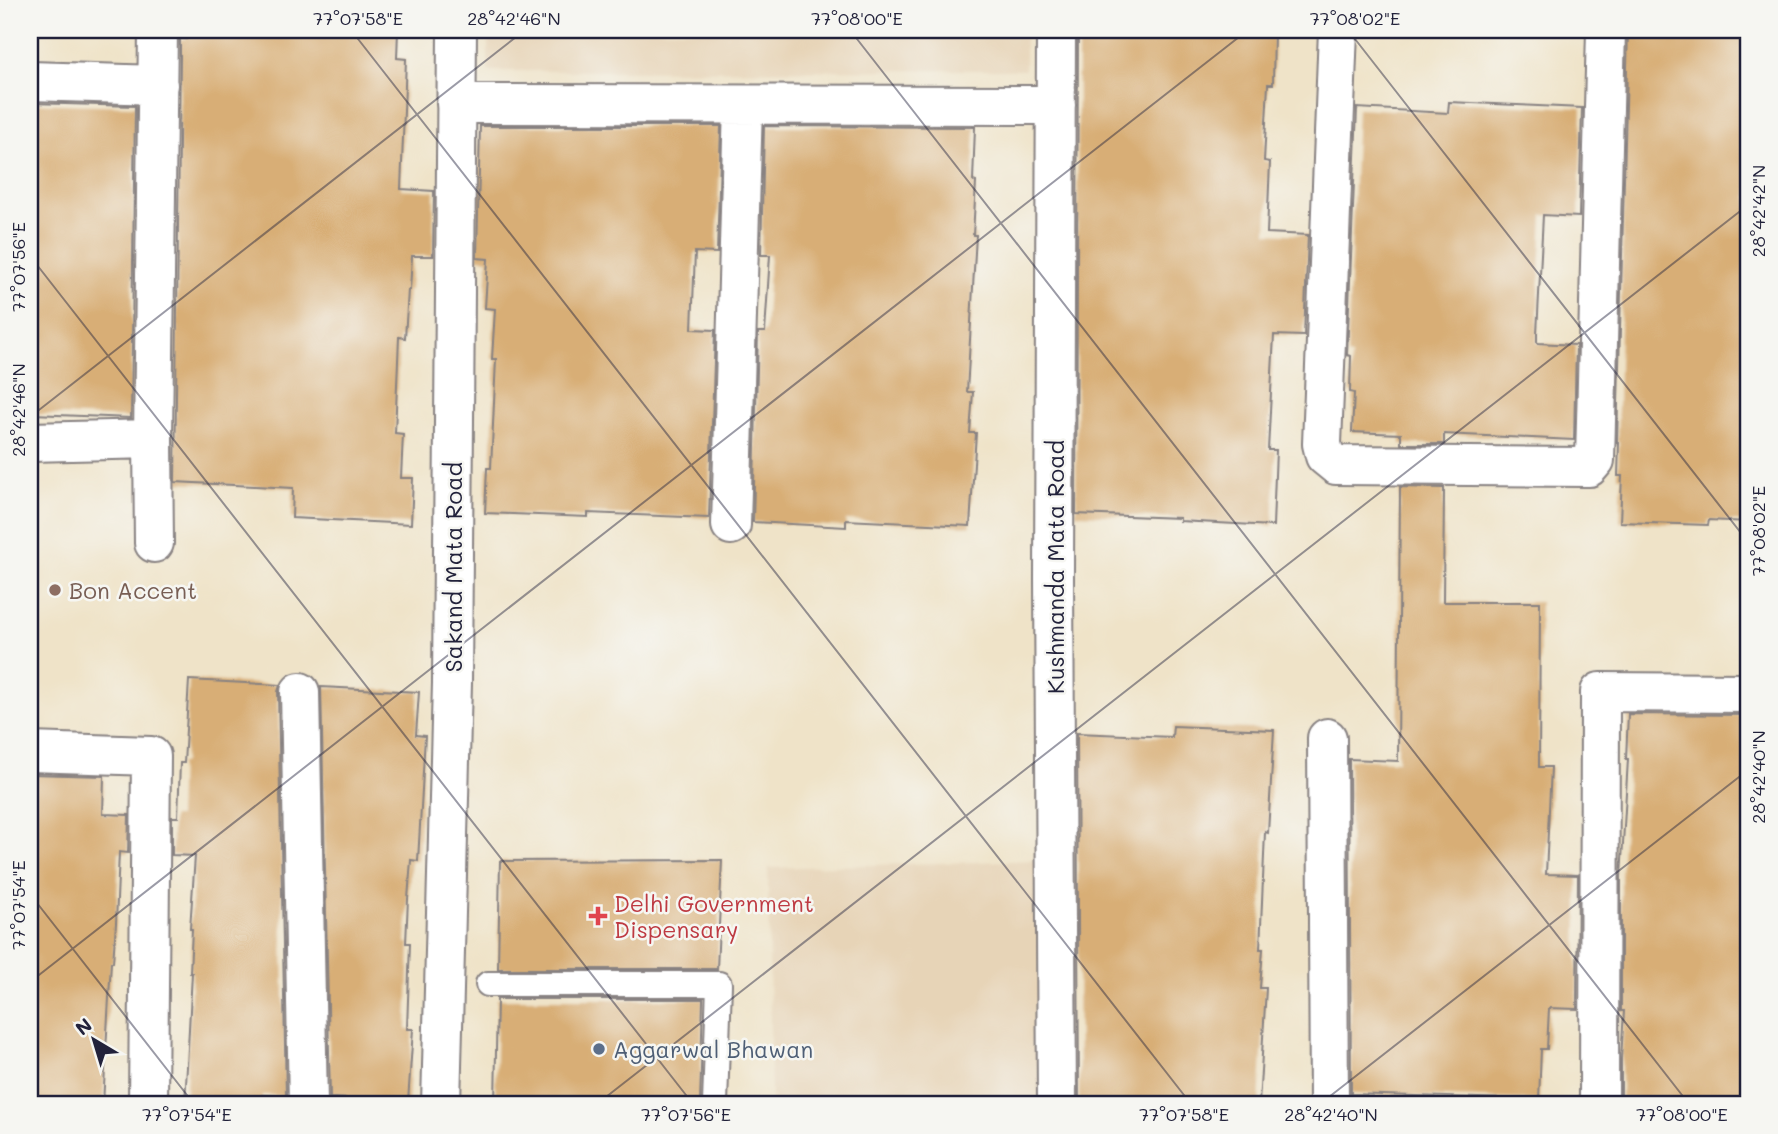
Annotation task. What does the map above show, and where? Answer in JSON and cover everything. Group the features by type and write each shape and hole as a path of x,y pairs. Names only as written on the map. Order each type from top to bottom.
{"street":[{"path":"154,543 158,30"},
{"name":"Sakand Mata Road","path":"441,1104 452,683 457,30"},
{"name":"Kushmanda Mata Road","path":"1056,30 1054,605 1057,1104"},
{"path":"1338,30 1322,444 1325,456 1336,465 1589,467 1595,460 1606,30"},
{"path":"30,81 158,85"},
{"path":"456,104 1056,105"},
{"path":"731,525 743,104"},
{"path":"30,442 153,439"},
{"path":"300,692 308,1104"},
{"path":"1599,1104 1600,692 1748,693"},
{"path":"1327,738 1329,1104"},
{"path":"30,752 151,757 148,1104"}],"lane":[{"path":"488,984 719,984 715,1104"}],"shaded area":[{"path":"488,30 1025,30 1025,70 488,71"},
{"path":"1042,860 1042,1104 771,1104 768,868"}],"building":[{"path":"187,30 398,30 397,58 406,59 401,189 434,191 433,256 412,256 405,338 399,337 395,433 403,434 401,478 413,478 411,524 292,518 293,488 175,482 180,39 186,39"},
{"path":"1078,30 1274,30 1273,84 1268,84 1264,161 1270,162 1267,233 1308,235 1304,336 1274,335 1268,450 1276,450 1273,526 1180,521 1180,518 1076,514"},
{"path":"1628,30 1748,30 1748,522 1709,520 1708,525 1620,522 1622,476 1618,476 1617,442"},
{"path":"1449,102 1582,108 1579,217 1543,215 1537,334 1537,343 1576,345 1574,440 1444,434 1444,444 1401,444 1401,434 1352,432 1354,393 1350,392 1351,356 1347,355 1357,108 1448,113"},
{"path":"30,103 135,106 131,418 33,414 36,306 32,305 34,266 30,266"},
{"path":"480,126 721,126 717,253 695,252 692,329 715,330 709,518 588,513 588,517 485,513 487,468 491,468 496,359 492,359 495,309 485,308 488,259 477,258"},
{"path":"764,126 975,127 973,235 976,235 967,392 973,392 970,433 976,433 970,526 846,520 846,527 753,522 758,332 765,332 770,255 761,255"},
{"path":"1400,487 1444,488 1443,602 1540,602 1539,767 1551,767 1546,874 1578,875 1577,1009 1549,1008 1547,1049 1541,1049 1539,1100 1351,1094 1349,759 1398,761"},
{"path":"189,680 280,685 278,692 286,1096 262,1095 262,1104 185,1104 195,856 172,855 172,817 178,817 180,763 184,763"},
{"path":"321,687 419,692 416,735 425,736 418,861 411,860 408,899 406,943 410,943 407,1029 413,1029 408,1102 330,1098"},
{"path":"1628,714 1748,715 1748,1104 1621,1104 1624,1011 1621,1011 1621,877"},
{"path":"1173,726 1274,730 1268,833 1265,832 1260,949 1263,949 1260,988 1266,988 1259,1104 1079,1104 1077,733 1172,737"},
{"path":"30,774 104,776 103,814 129,815 128,853 119,852 103,1104 30,1104"},
{"path":"722,860 717,969 498,969 500,861"},
{"name":"Aggarwal Bhawan","path":"497,999 703,999 700,1104 495,1104"}],"place":[{"name":"Bon Accent","path":"55,590"},
{"name":"Delhi Government Dispensary","path":"598,916"},
{"name":"Aggarwal Bhawan","path":"599,1049"}]}
